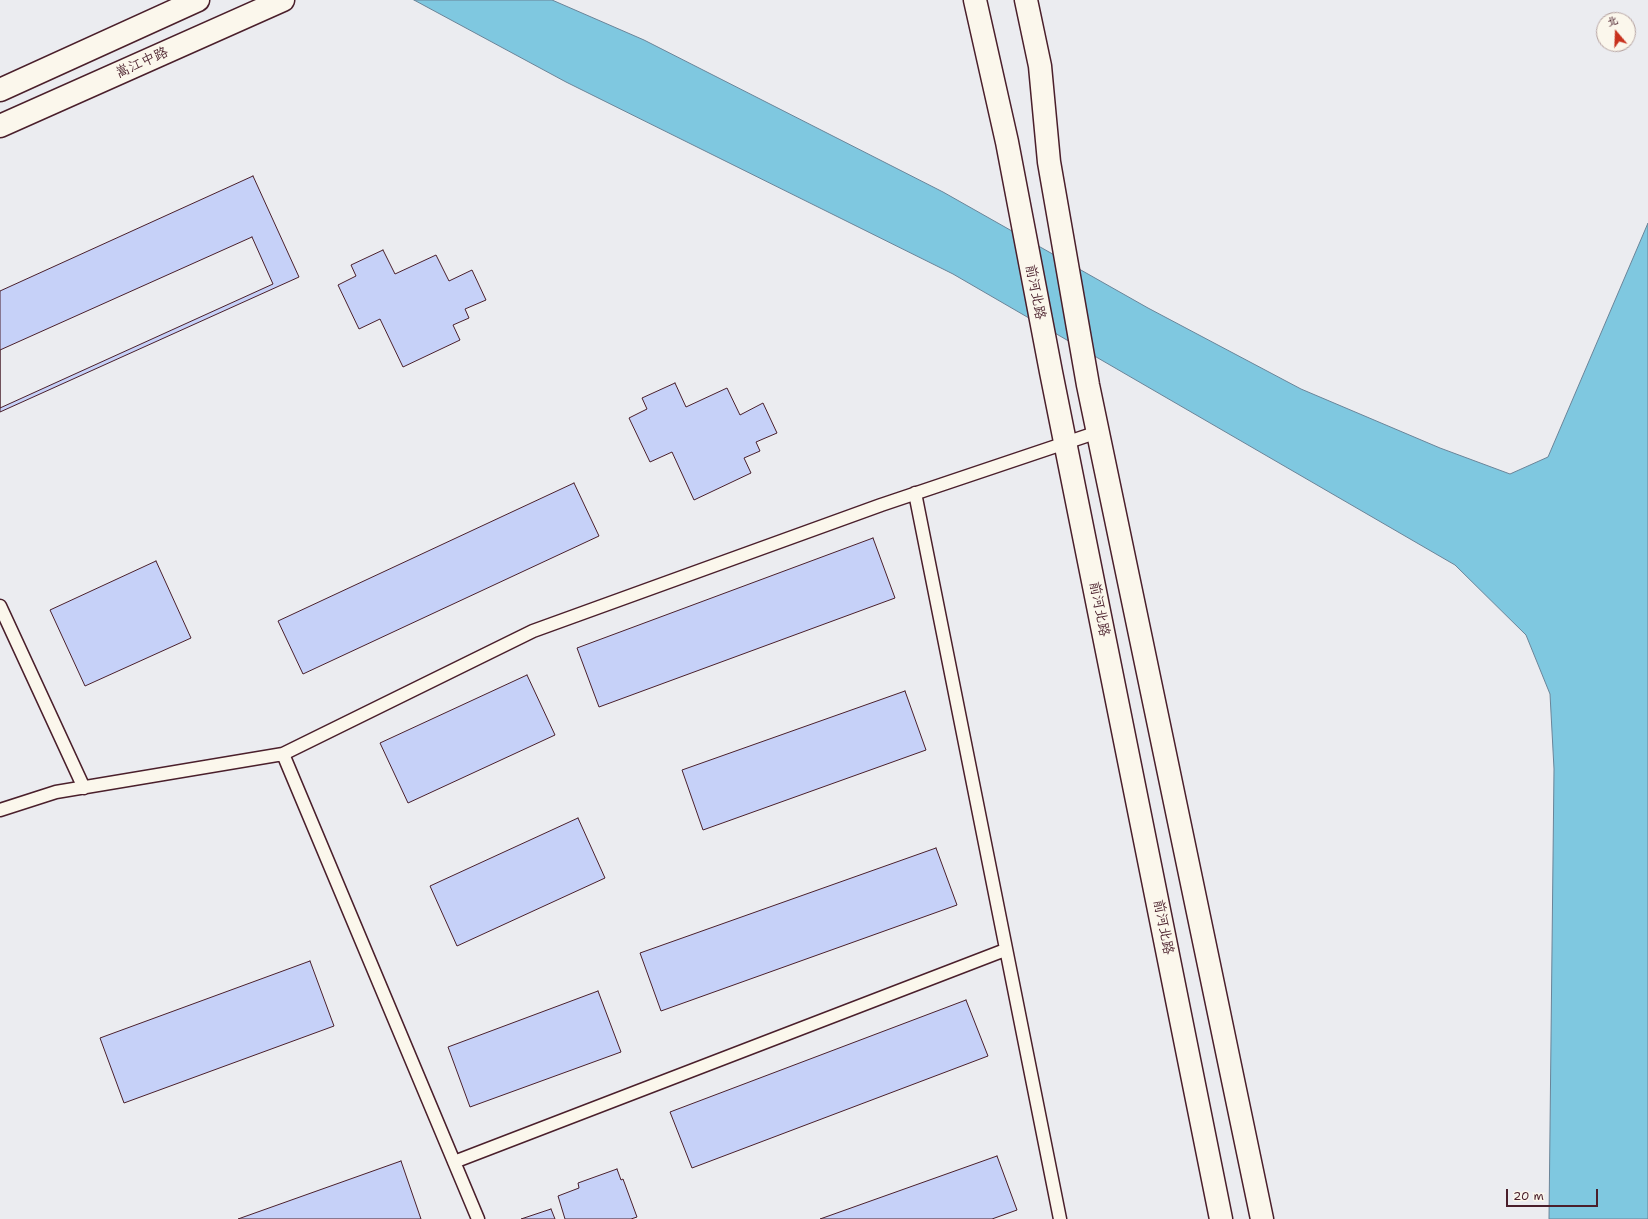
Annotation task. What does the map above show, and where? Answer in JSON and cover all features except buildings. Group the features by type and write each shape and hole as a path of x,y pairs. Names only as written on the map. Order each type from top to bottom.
{"main road":[{"path":"0,90 198,0"},
{"name":"嵩江中路","path":"0,126 283,0"},
{"name":"前河北路","path":"975,0 1007,142 1065,443 1221,1219"},
{"path":"1026,0 1040,66 1049,162 1088,385 1262,1219"}],"lane":[{"path":"0,810 56,792 283,754 533,631 915,494 1098,432"},
{"path":"915,494 1060,1219"},
{"path":"0,606 84,788"},
{"path":"283,754 478,1219"},
{"path":"454,1162 1005,950"}],"water":[{"path":"414,0 552,0 644,40 943,192 1148,308 1301,389 1440,448 1510,474 1548,457 1648,223 1648,1219 1549,1219 1554,769 1550,694 1526,635 1455,565 953,274 566,82"}]}
